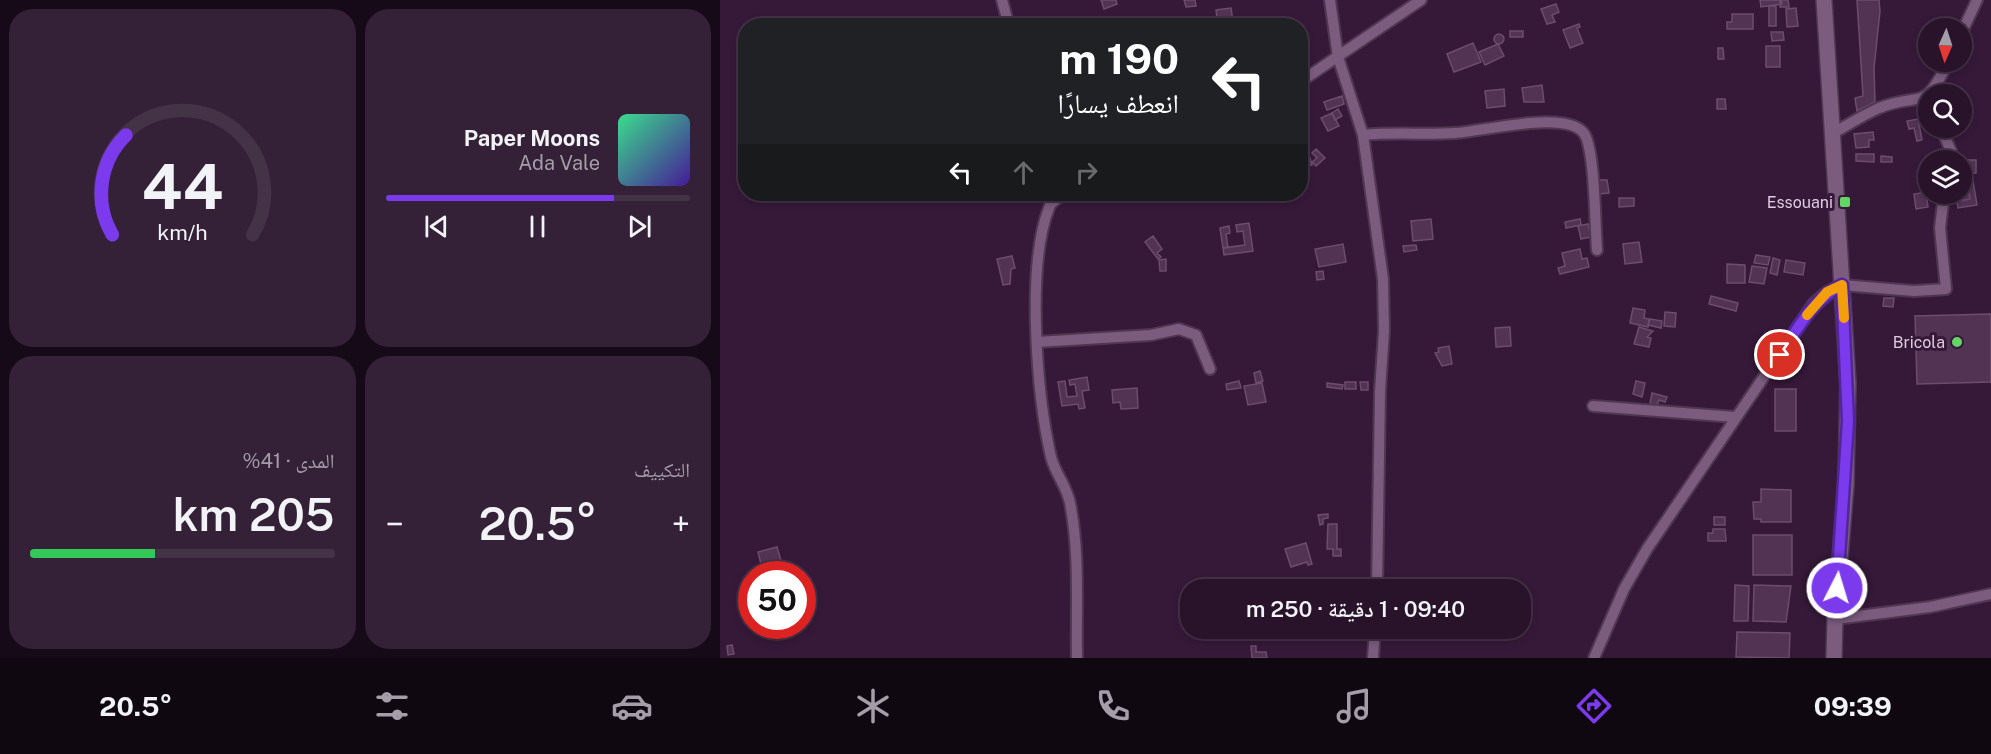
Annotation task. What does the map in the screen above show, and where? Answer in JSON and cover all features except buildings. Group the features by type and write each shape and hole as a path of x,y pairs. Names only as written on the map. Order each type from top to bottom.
{"main road":[{"path":"1824,0 1848,421 1834,619 1834,658"}],"street":[{"path":"1002,0 1008,18"},
{"path":"1330,0 1338,57 1363,135 1384,298 1377,579"},
{"path":"1308,77 1421,0"},
{"path":"1969,18 1977,0"},
{"path":"1833,133 1879,108 1918,101"},
{"path":"1363,135 1395,132 1454,134 1544,122 1576,127 1584,134 1589,151 1597,250"},
{"path":"1056,201 1049,207 1040,250 1035,293 1037,342 1043,415 1049,449 1068,494 1071,511 1077,598 1077,658"},
{"path":"1594,658 1624,589 1647,549 1735,417 1769,373 1814,303 1827,292 1842,285 1914,291 1946,289 1940,228 1943,204"},
{"path":"1037,342 1151,335 1179,329 1196,335 1210,369"},
{"path":"1593,406 1735,417"},
{"path":"1834,619 1930,607 1991,594"},
{"path":"1373,658 1374,639"}],"slow traffic":[{"path":"1807,315 1814,303 1827,292 1842,285 1844,318"}],"place":[{"name":"Essouani","path":"1845,202"},
{"name":"Bricola","path":"1957,342"}],"route":[{"path":"1780,355 1814,303 1827,292 1842,285 1848,421 1846,485 1837,588"}]}
